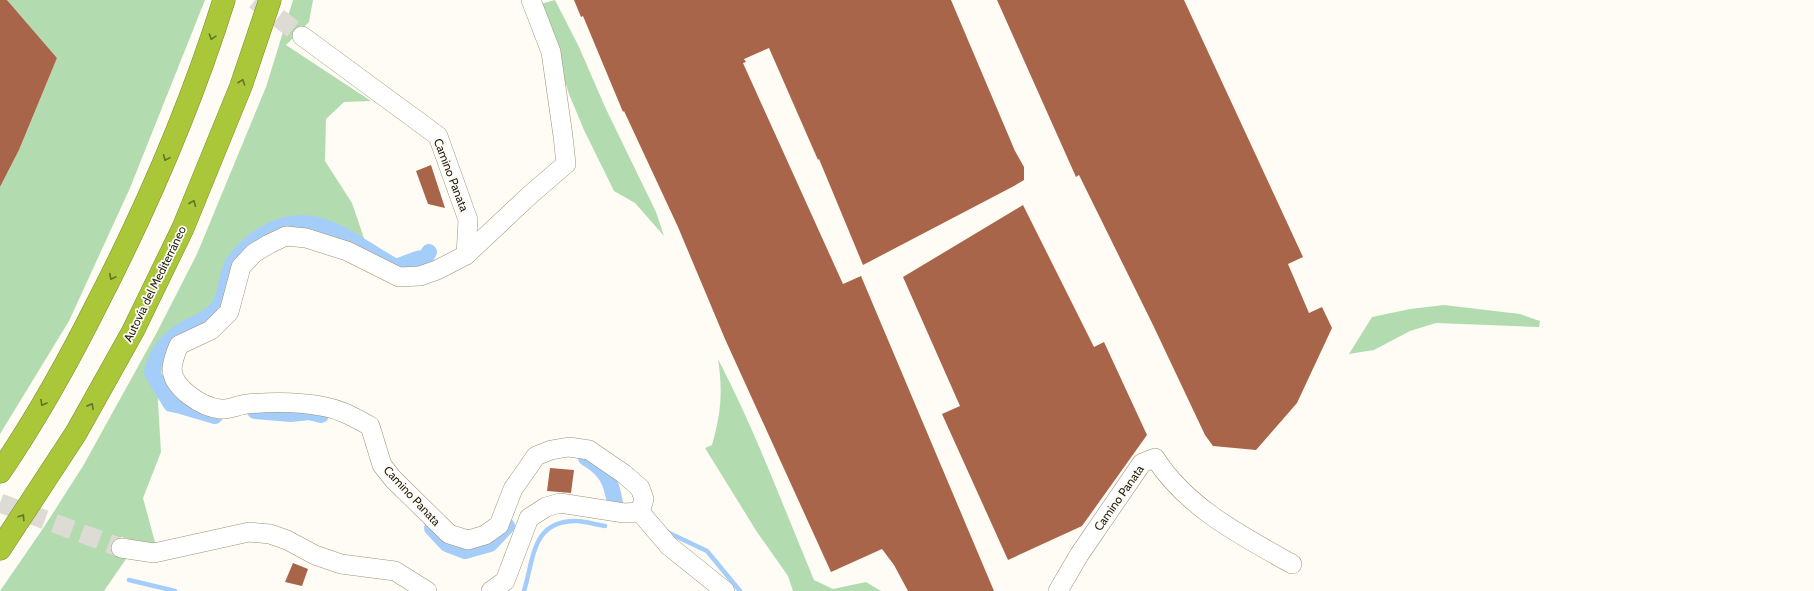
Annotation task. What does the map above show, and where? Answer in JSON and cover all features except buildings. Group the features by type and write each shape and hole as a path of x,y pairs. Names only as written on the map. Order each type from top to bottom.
{"highway":[{"path":"0,472 71,355 124,252 170,148 211,41 224,0"},
{"name":"Autovía del Mediterráneo","path":"0,549 76,433 133,332 183,228 241,86 270,0"}],"street":[{"path":"466,256 566,164 564,136 551,52 531,0"},
{"name":"Camino Panata","path":"302,36 438,136 468,220 466,256 437,270 420,276 399,277 347,251 306,238 286,236 254,253 241,267 229,312 220,322 211,330 179,345 174,358 172,370 176,380 186,394 204,404 220,409 247,404 297,404 325,407 345,412 370,426 382,465 408,495 448,534 468,540 485,535 499,525 513,489 536,456 551,450 569,447 589,450 624,474 640,488 644,499 640,512"},
{"name":"Camino Panata","path":"1058,591 1079,554 1142,463 1155,458 1165,474 1189,498 1215,519 1292,564"},
{"path":"491,591 505,581 529,518 546,507 560,503 624,513 640,512 669,546 725,591"},
{"path":"121,548 154,553 249,532 270,534 287,540 315,555 341,564 395,571 426,591"}],"green space":[{"path":"7,0 205,0 130,188 69,321 0,434 0,187 19,150 57,58"},
{"path":"293,0 313,0 309,22 286,45 371,101 344,102 326,119 325,161 352,203 365,241 372,255 340,236 322,229 297,226 277,230 223,307 166,357 159,380 158,402 161,452 143,498 156,546 121,537 115,551 126,559 104,591 0,591 44,527 83,466 156,334 197,254 266,87"},
{"path":"555,0 579,47 605,107 656,212 664,236 635,203 614,191 584,130 569,94 540,4"},
{"path":"1444,305 1520,314 1540,321 1539,327 1436,323 1410,331 1374,350 1349,354 1372,317 1410,309"},
{"path":"718,359 768,468 814,580 833,589 866,582 881,591 793,591 788,576 757,532 705,448 712,445 719,413 721,392"}],"waterway":[{"path":"215,416 171,404 152,373 159,354 168,342 185,329 202,321 220,305 225,292 229,272 235,260 252,242 264,234 282,226 300,223 316,225 333,230 349,238 396,267 426,257 429,252"},
{"path":"255,411 291,414 309,412 321,415"},
{"path":"586,458 603,471 612,488 615,503"},
{"path":"524,591 537,543 543,534 551,527 562,522 577,521 605,526"},
{"path":"432,528 447,544 465,551 490,544 507,526"},
{"path":"667,532 707,551 740,591"},
{"path":"129,580 175,591"}],"tunnel":[{"path":"255,0 302,36"},
{"path":"0,503 121,548"}]}
